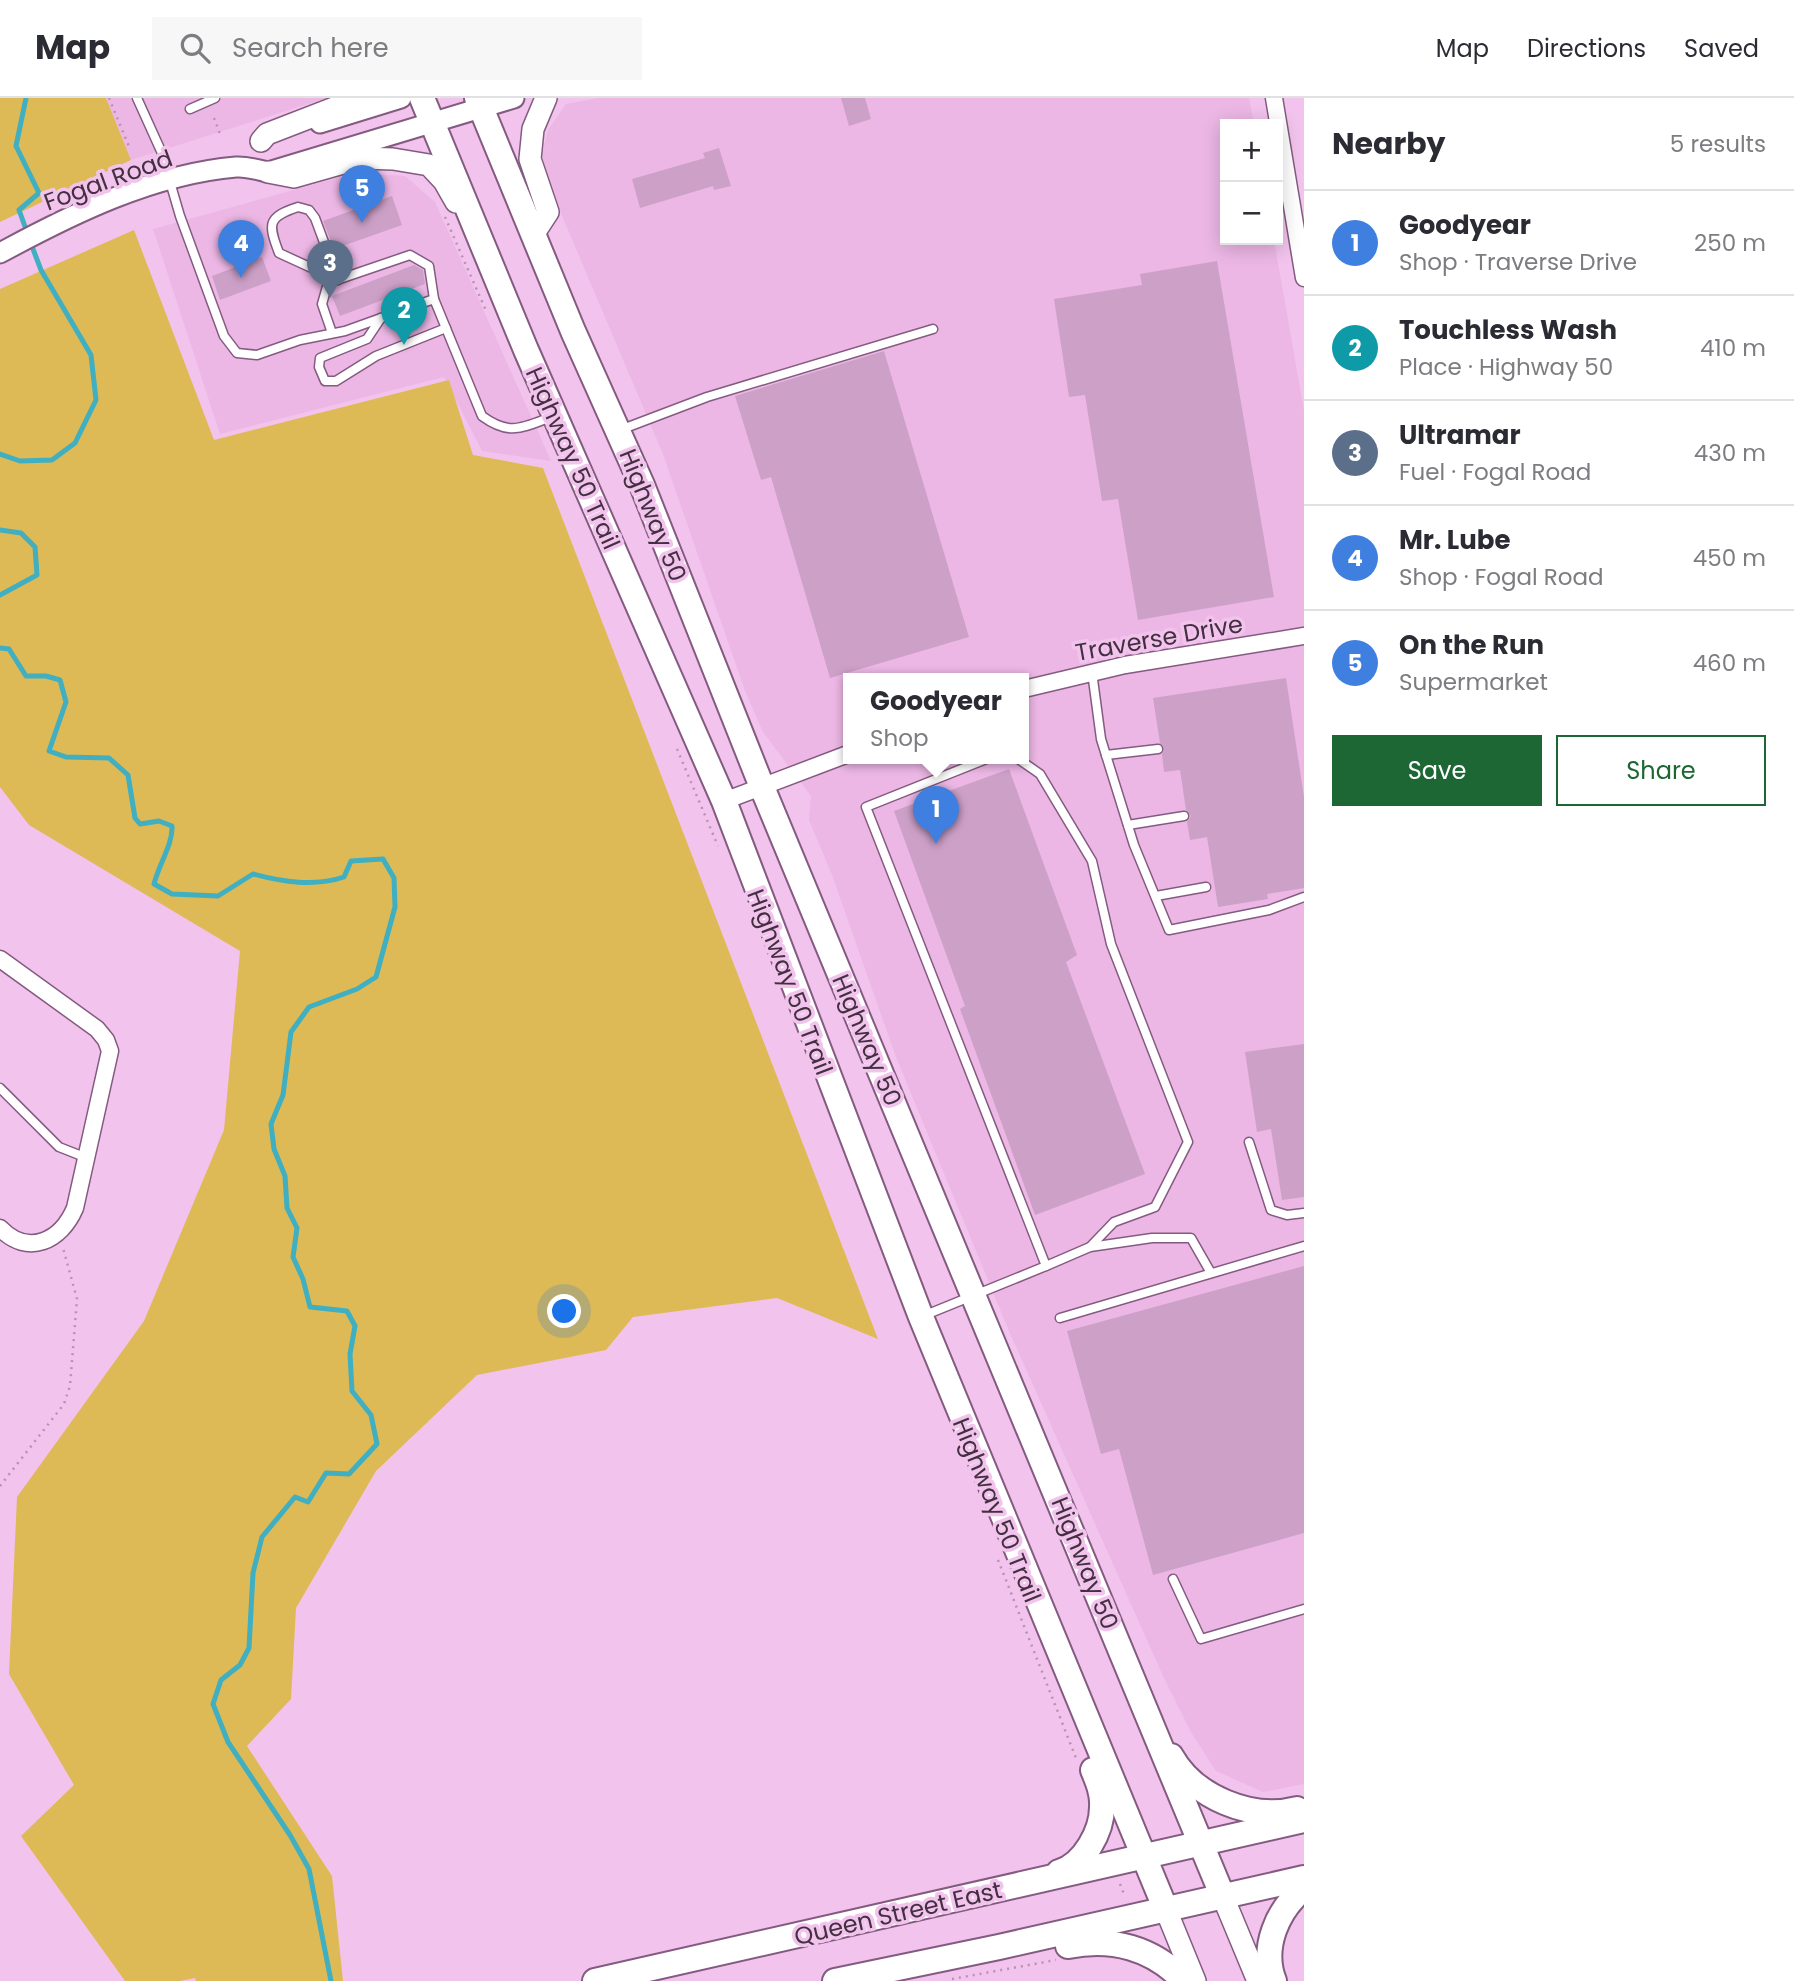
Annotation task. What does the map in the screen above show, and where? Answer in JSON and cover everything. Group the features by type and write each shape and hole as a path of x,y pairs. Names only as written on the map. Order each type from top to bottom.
{"main road":[{"path":"261,141 267,134 360,98"},
{"name":"Highway 50","path":"422,98 555,415 724,801 921,1317 1195,1981"},
{"path":"533,235 548,212 530,159 533,129 541,104 546,98"},
{"name":"Highway 50","path":"479,103 618,430 762,787 1258,1981"},
{"path":"268,172 294,177 361,158 429,165 444,181 476,239 483,246"},
{"path":"1122,1652 1130,1656 1170,1754 1186,1777 1216,1797 1247,1810 1278,1812 1304,1807"},
{"path":"897,1913 906,1907 1067,1870 1086,1852 1097,1828 1102,1810 1102,1795 1054,1675 1061,1657"},
{"name":"Queen Street East","path":"594,1981 1304,1820"},
{"path":"835,1981 1133,1918 1304,1878"},
{"path":"1274,1981 1268,1964 1271,1940 1286,1907 1304,1888"},
{"path":"913,1965 924,1967 953,1961 979,1965 1073,1945 1103,1942 1130,1946 1158,1959 1184,1981"}],"street":[{"path":"238,166 261,141 401,98"},
{"name":"Fogal Road","path":"0,253 94,206 170,180 238,166 268,172 432,121 479,103 514,98"},
{"path":"1274,98 1302,253 1304,278"},
{"name":"Traverse Drive","path":"1029,688 1092,672 1304,636"},
{"path":"724,801 843,756"},
{"path":"0,959 97,1029 106,1040 109,1062 75,1208 69,1223 58,1235 36,1242 21,1240 0,1228"}],"lane":[{"path":"137,98 170,180 180,216 224,336 237,353 257,355 435,299"},
{"path":"190,109 215,98"},
{"path":"298,207 309,210 315,218 338,280 279,253 271,232 272,222 279,213 298,207"},
{"path":"332,333 322,304 328,283 410,255 429,266 435,299 482,416 498,428 519,429 555,415"},
{"path":"381,318 367,339 320,358 319,367 325,382 336,382 376,356 446,328"},
{"path":"618,430 707,397 933,329"},
{"path":"1092,672 1106,755 1128,825 1169,930 1269,910 1304,897"},
{"path":"1106,755 1158,749"},
{"path":"974,764 866,807 1046,1266"},
{"path":"1026,764 1040,774 1092,861 1111,944 1188,1142 1155,1207 1114,1222 1090,1247"},
{"path":"1128,825 1184,816"},
{"path":"1156,896 1206,887"},
{"path":"0,1088 59,1147 87,1158"},
{"path":"1249,1142 1271,1210 1287,1215 1304,1213"},
{"path":"921,1317 1090,1247 1152,1238 1192,1238 1211,1273"},
{"path":"1060,1318 1304,1246"},
{"path":"1173,1579 1201,1639 1304,1609"}],"path":[{"path":"108,98 130,149"},
{"path":"214,118 220,134"},
{"path":"443,213 491,321"},
{"path":"673,739 718,846"},
{"path":"0,1486 64,1404 70,1386 77,1299 71,1269 58,1235"},
{"name":"Highway 50 Trail","path":"995,1554 1076,1758"},
{"path":"1113,1865 1133,1918"},
{"path":"948,1979 971,1979 1060,1959"}],"shaded area":[{"path":"0,98 106,98 131,160 0,222"},
{"path":"106,98 327,98 131,160"},
{"path":"598,98 1249,98 1253,119 1220,119 1220,245 1275,245 1304,411 1304,1784 1263,1792 1216,1771 1191,1732 1163,1676 1009,1331 896,1057 832,875 809,820 811,796 763,732 745,691 663,454 549,185 542,155 548,130 566,104"},
{"path":"355,173 405,176 435,202 551,461 482,451 444,377 220,434 153,229"},
{"path":"134,230 214,440 449,380 473,455 543,468 878,1339 777,1298 633,1317 606,1350 477,1375 376,1471 296,1608 291,1699 247,1746 332,1876 343,1981 196,1981 195,1978 180,1981 125,1981 21,1836 74,1785 9,1674 17,1497 144,1321 224,1130 240,951 29,825 0,787 0,289"}],"building":[{"path":"841,98 865,98 871,119 849,126"},
{"path":"719,148 731,186 714,190 713,186 640,208 632,179 705,158 703,153"},
{"path":"392,196 402,225 334,249 323,221"},
{"path":"262,257 271,281 220,300 212,276"},
{"path":"1217,261 1274,597 1138,620 1118,499 1102,501 1085,395 1069,397 1054,299 1142,285 1140,274"},
{"path":"414,265 423,270 425,284 340,316 332,296"},
{"path":"884,351 969,637 830,678 771,477 761,480 735,396"},
{"path":"1286,678 1304,797 1304,888 1267,894 1268,899 1218,907 1207,837 1190,840 1187,822 1191,816 1186,810 1180,770 1164,772 1164,748 1160,743 1153,698"},
{"path":"1009,769 1077,955 1066,962 1145,1174 1035,1215 960,1009 965,1006 894,811"},
{"path":"1304,1044 1304,1197 1282,1200 1271,1129 1257,1132 1245,1052"},
{"path":"1304,1266 1304,1533 1153,1575 1119,1449 1101,1454 1067,1331"}],"waterway":[{"path":"26,98 16,146 39,193 19,210 27,232"},
{"path":"0,454 20,461 52,460 75,443 96,400 91,355 41,270 30,241"},
{"path":"0,530 21,533 35,547 37,575 0,595"},
{"path":"0,648 9,649 26,676 46,676 60,680 66,702 49,751 66,757 109,758 128,775 135,818 140,824 159,821 172,826 170,840 154,884 172,894 218,896 253,874 287,881 321,882 344,877 351,861 383,859 394,878 395,907 376,977 357,989 309,1007 291,1032 283,1095 271,1124 274,1149 285,1176 287,1208 297,1228 293,1257 303,1279 310,1307 347,1311 355,1326 350,1354 352,1391 371,1415 377,1444 349,1474 326,1473 308,1502 295,1497 262,1537 253,1573 249,1648 240,1665 221,1680 213,1704 228,1742 290,1835 309,1869 331,1981"}],"place":[{"name":"On the Run","path":"362,223"},
{"name":"Mr. Lube","path":"241,278"},
{"name":"Ultramar","path":"330,298"},
{"name":"Touchless Wash","path":"404,345"},
{"name":"Goodyear","path":"936,844"}]}
